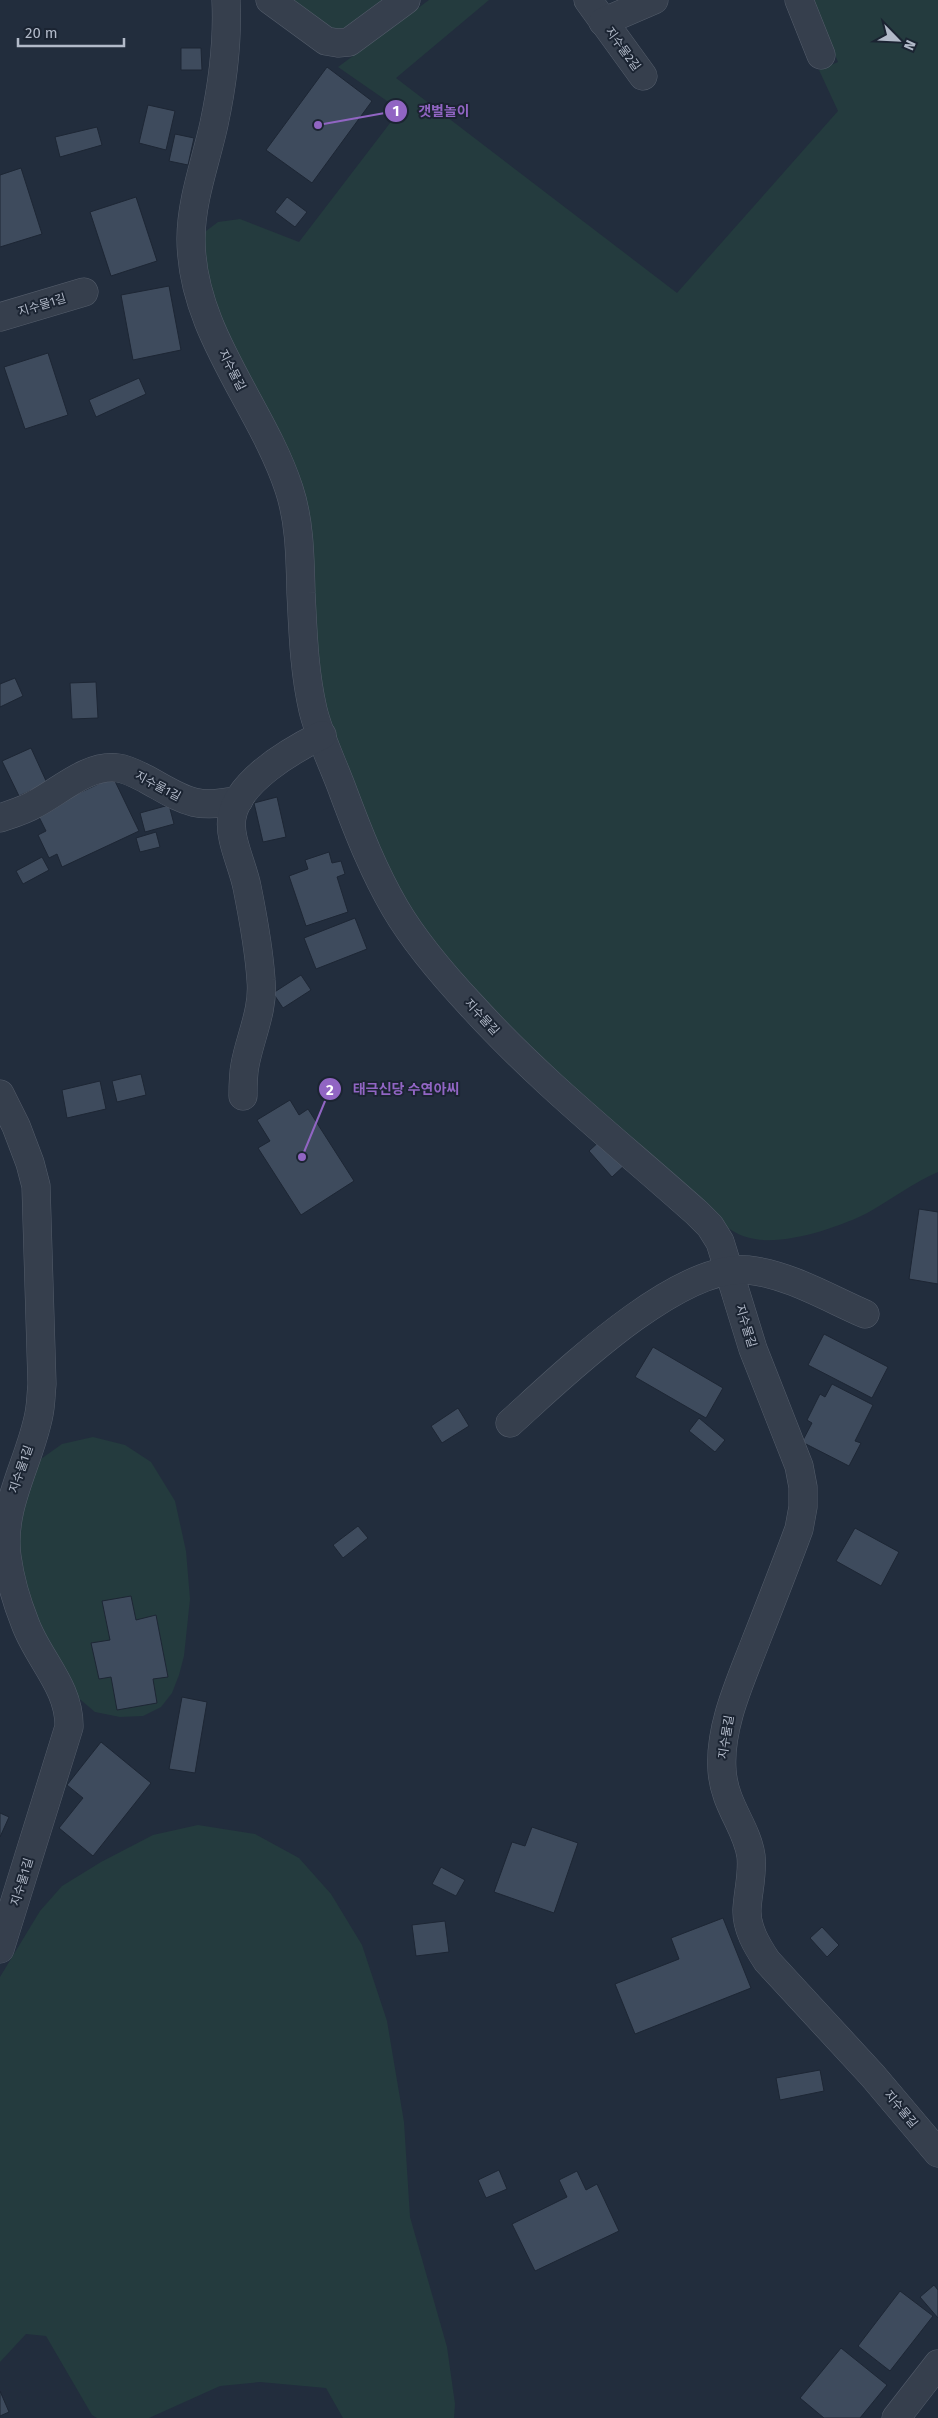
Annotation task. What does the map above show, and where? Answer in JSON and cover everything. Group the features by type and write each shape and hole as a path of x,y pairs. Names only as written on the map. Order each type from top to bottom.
{"lane":[{"name":"지수물길","path":"226,0 227,36 224,70 194,210 191,239 194,268 202,299 216,338 290,490 298,525 306,674 314,713 357,830 374,870 396,910 420,946 495,1032 605,1134 710,1226 720,1242 753,1349 799,1466 803,1487 803,1507 798,1529 727,1721 722,1748 724,1788 751,1855 752,1870 746,1911 749,1928 756,1945 768,1961 873,2076 938,2154"},
{"path":"270,0 326,42 338,44 350,42 406,0"},
{"name":"지수물2길","path":"588,0 643,76"},
{"name":"지수물2길","path":"604,22 654,0"},
{"path":"799,0 821,55"},
{"name":"지수물1길","path":"0,317 84,292"},
{"path":"243,1096 245,1064 256,1026 262,982 247,887 232,832 232,816 239,800 250,785 280,758 322,735"},
{"name":"지수물1길","path":"0,818 34,805 93,771 118,768 137,774 181,799 198,805 221,804 239,800"},
{"name":"지수물1길","path":"0,1094 19,1136 36,1186 38,1302 42,1384 39,1414 10,1503 5,1530 6,1556 25,1624 64,1694 69,1711 69,1727 0,1949"},
{"path":"510,1423 603,1340 640,1314 672,1293 693,1283 729,1271 746,1270 768,1274 865,1314"},
{"path":"896,2418 938,2364"}],"green space":[{"path":"286,0 388,0 351,28 330,30"},
{"path":"429,0 489,0 396,78 677,293 838,111 819,70 838,62 812,0 938,0 938,1172 869,1212 829,1229 797,1237 768,1240 750,1238 733,1231 721,1223 497,1024 403,905 338,756 319,683 313,564 209,297 202,234 218,222 240,219 299,242 400,110 338,67"},
{"path":"93,1437 125,1445 151,1462 175,1501 186,1551 190,1599 184,1656 172,1693 161,1707 143,1716 120,1717 95,1712 75,1695 31,1608 20,1566 17,1528 24,1492 41,1459 62,1444"},
{"path":"198,1825 255,1834 299,1858 331,1894 362,1945 387,2021 404,2122 410,2217 447,2347 455,2404 454,2418 343,2418 326,2388 260,2382 220,2386 149,2418 97,2418 92,2415 46,2336 26,2334 0,2362 0,1977 40,1911 62,1886 101,1862 153,1835"}],"building":[{"path":"181,48 201,48 202,70 181,70"},
{"path":"327,67 372,101 312,183 266,150"},
{"path":"148,105 175,111 166,150 139,143"},
{"path":"97,127 102,145 60,157 55,137"},
{"path":"175,134 194,138 188,165 169,161"},
{"path":"21,168 42,234 0,247 0,175"},
{"path":"136,197 157,261 111,276 90,212"},
{"path":"287,197 307,212 295,227 275,212"},
{"path":"169,286 181,350 133,360 121,295"},
{"path":"48,353 68,415 25,429 4,367"},
{"path":"139,378 146,394 96,417 89,400"},
{"path":"15,678 23,696 0,707 0,684"},
{"path":"96,682 98,718 72,719 70,683"},
{"path":"31,748 47,783 19,796 2,761"},
{"path":"113,777 139,831 62,867 57,854 49,858 38,835 46,831 37,813"},
{"path":"277,797 286,837 263,842 254,803"},
{"path":"169,805 174,824 145,832 140,813"},
{"path":"156,832 160,847 140,852 136,838"},
{"path":"329,852 332,863 341,861 345,874 337,877 348,912 306,926 289,876 308,869 305,860"},
{"path":"42,857 49,870 23,884 16,871"},
{"path":"355,918 367,949 316,969 304,938"},
{"path":"301,975 311,990 283,1008 273,993"},
{"path":"141,1074 146,1095 117,1102 112,1081"},
{"path":"100,1081 106,1109 67,1118 62,1090"},
{"path":"290,1100 299,1115 308,1109 354,1181 301,1215 258,1148 270,1141 257,1120"},
{"path":"603,1138 626,1164 612,1177 589,1151"},
{"path":"919,1209 938,1212 938,1284 909,1279"},
{"path":"824,1334 888,1367 872,1398 808,1365"},
{"path":"653,1347 723,1388 706,1418 635,1377"},
{"path":"832,1384 873,1405 855,1441 861,1443 849,1466 802,1442 812,1423 807,1420 820,1394 825,1397"},
{"path":"458,1408 469,1426 442,1443 431,1426"},
{"path":"699,1418 725,1440 715,1452 689,1431"},
{"path":"358,1526 368,1538 343,1558 333,1545"},
{"path":"855,1528 899,1552 881,1586 836,1561"},
{"path":"131,1596 136,1620 156,1615 168,1677 153,1679 157,1703 117,1710 111,1677 99,1679 91,1643 110,1640 102,1601"},
{"path":"182,1697 207,1702 195,1773 169,1769"},
{"path":"101,1742 151,1783 93,1856 59,1828 83,1798 67,1785"},
{"path":"0,1813 9,1817 0,1837"},
{"path":"532,1827 578,1843 554,1913 494,1892 512,1842 525,1846"},
{"path":"441,1867 465,1880 456,1896 432,1884"},
{"path":"723,1918 751,1988 635,2034 615,1984 679,1959 671,1938"},
{"path":"445,1921 449,1952 416,1956 412,1925"},
{"path":"822,1927 839,1945 827,1957 810,1938"},
{"path":"820,2070 824,2091 780,2100 776,2078"},
{"path":"499,2170 507,2189 486,2198 478,2180"},
{"path":"577,2171 586,2190 597,2184 619,2231 535,2271 512,2224 567,2197 559,2180"},
{"path":"934,2285 938,2290 938,2318 920,2297"},
{"path":"900,2291 933,2316 890,2371 858,2346"},
{"path":"841,2348 887,2385 860,2418 824,2418 800,2398"},
{"path":"0,2391 9,2412 0,2416"}],"place":[{"name":"갯벌놀이","path":"318,125"},
{"name":"태극신당 수연아씨","path":"302,1157"}]}
